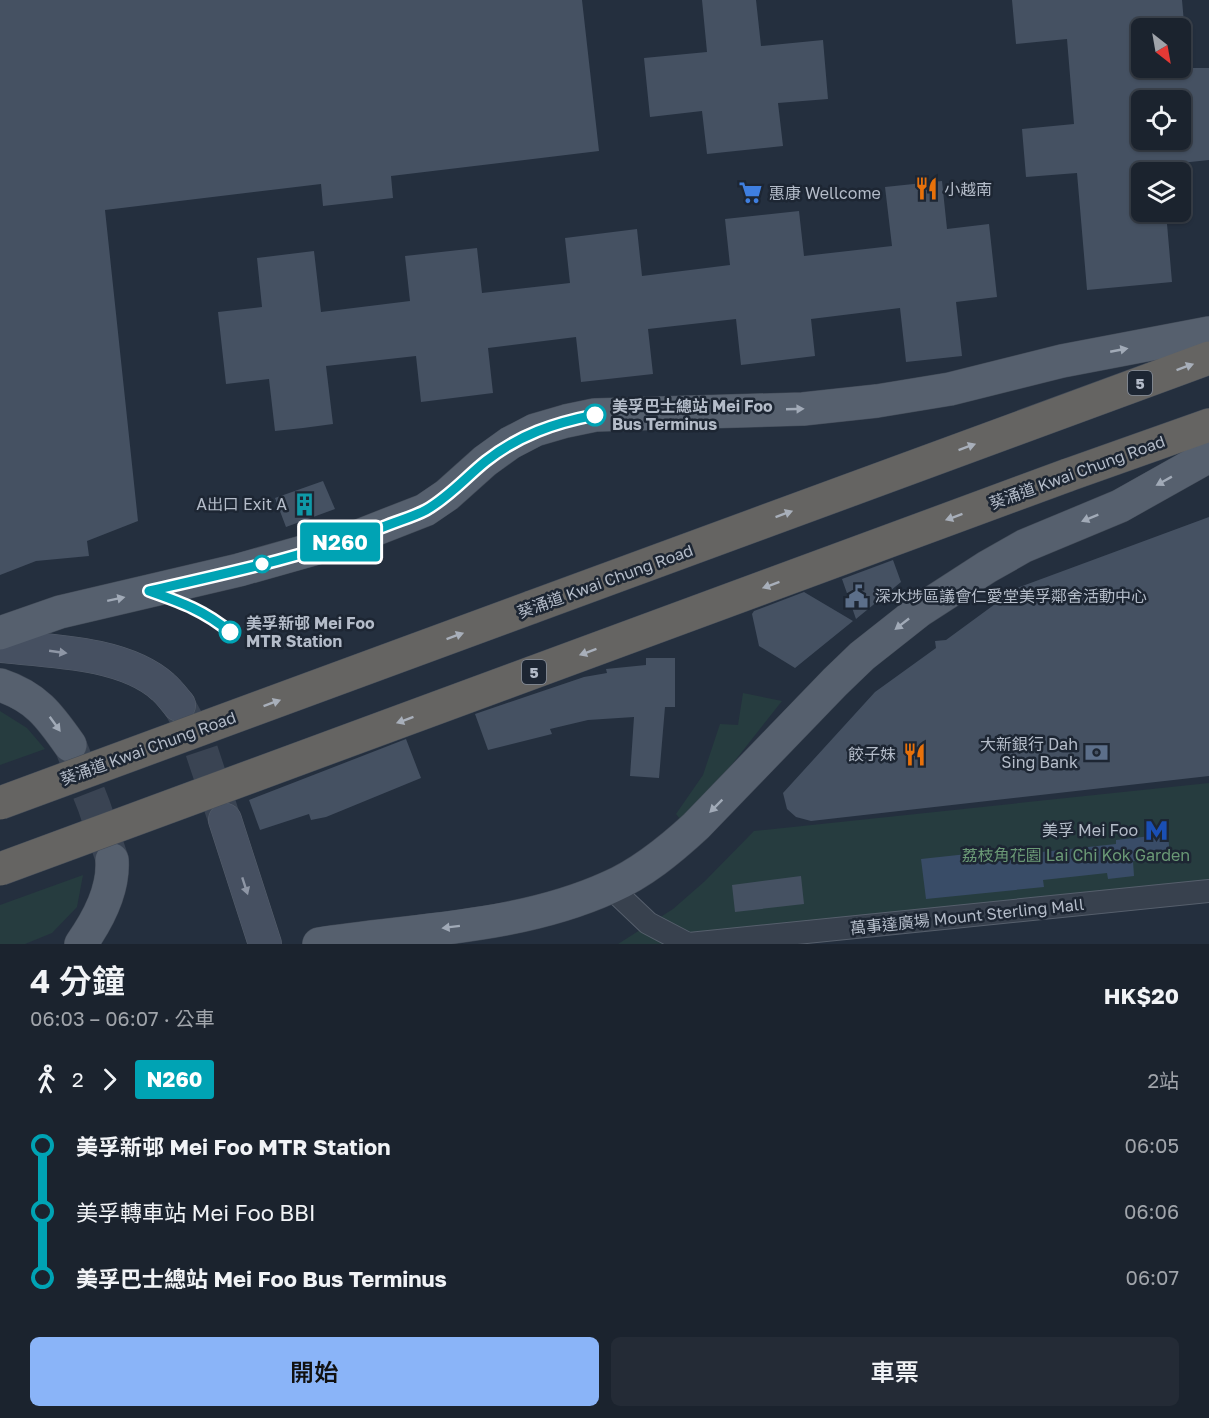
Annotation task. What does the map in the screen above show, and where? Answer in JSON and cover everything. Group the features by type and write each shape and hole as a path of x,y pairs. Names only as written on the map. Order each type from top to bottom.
{"highway":[{"name":"葵涌道 Kwai Chung Road","path":"0,802 1209,358"},
{"name":"葵涌道 Kwai Chung Road","path":"0,869 1209,425"}],"main road":[{"path":"0,633 60,612 239,570 356,537 425,510 447,495 485,461 518,439 536,430 566,421 595,415 803,409 877,401 950,389 1062,361 1209,333"},
{"path":"319,944 540,912 610,887 673,848 718,805 808,708 862,656 919,610 951,588 1024,546 1120,506 1209,456"},
{"path":"0,646 110,660 147,676 163,687 179,705"},
{"path":"0,686 24,695 46,712 70,745"},
{"path":"225,819 265,944"},
{"path":"81,944 100,914 112,872 112,860"}],"street":[{"name":"萬事達廣場 Mount Sterling Mall","path":"610,887 648,923 689,944 1209,891"}],"green space":[{"path":"743,693 782,701 715,786 681,820 676,814 703,775 720,724 738,725"},
{"path":"0,711 27,728 45,749 0,765"},
{"name":"荔枝角花園 Lai Chi Kok Garden","path":"1209,783 1209,899 743,944 618,944 673,909 705,881 754,831"},
{"path":"83,875 77,907 52,933 25,944 0,944 0,905"}],"water":[{"path":"1168,834 1170,857 1133,861 1134,876 1108,879 1107,873 1043,880 1044,887 926,899 921,859 1032,847 1033,853 1116,844 1116,840"}],"building":[{"path":"0,0 582,0 599,151 391,176 393,198 323,206 321,184 105,210 138,521 87,541 89,556 36,561 0,575"},
{"path":"702,0 756,0 761,46 823,40 828,99 778,103 783,146 707,154 702,111 650,117 644,58 707,52"},
{"path":"1012,0 1182,0 1184,18 1131,18 1131,78 1191,78 1191,68 1209,68 1209,160 1131,162 1131,222 1167,222 1172,282 1087,290 1077,173 1026,177 1022,129 1074,124 1067,39 1016,44"},
{"path":"942,181 947,229 989,224 997,297 956,302 962,356 906,362 900,308 811,319 815,356 741,365 736,319 648,329 653,374 581,382 576,337 488,348 493,393 421,402 416,356 326,366 333,424 303,428 275,431 269,379 226,384 218,312 262,307 257,258 314,251 321,312 410,301 405,256 477,248 482,293 570,283 565,238 637,229 642,276 730,265 725,219 799,211 804,256 892,246 885,187"},
{"name":"A出口 Exit A","path":"323,481 335,509 286,527 275,498"},
{"path":"1209,517 1209,776 811,821 796,817 787,809 783,793 875,692 936,648 935,641 946,640 1017,588"},
{"path":"893,560 901,582 856,619 842,579"},
{"path":"804,592 853,621 795,668 759,646 752,614 754,611"},
{"path":"646,658 675,658 675,707 665,707 659,778 630,776 634,717 588,720 550,729 552,734 488,750 475,714 584,677 607,673 606,669 646,665"},
{"path":"406,739 421,778 326,817 311,820 309,814 260,830 249,800"},
{"path":"801,876 804,904 735,912 732,885"}],"tunnel":[{"path":"180,707 198,740 224,818"},
{"path":"71,747 112,859"}],"bus line":[{"name":"N260","path":"230,632 214,618 196,608 149,591 239,570 356,537 425,510 447,495 485,461 510,443 536,430 595,415"}],"place":[{"name":"小越南","path":"926,189"},
{"name":"惠康 Wellcome","path":"751,193"},
{"name":"美孚巴士總站 Mei Foo Bus Terminus","path":"595,415"},
{"name":"A出口 Exit A","path":"305,504"},
{"name":"深水埗區議會仁愛堂美孚鄰舍活動中心","path":"857,596"},
{"name":"美孚新邨 Mei Foo MTR Station","path":"230,632"},
{"name":"大新銀行 Dah Sing Bank","path":"1096,753"},
{"name":"餃子妹","path":"914,754"},
{"name":"美孚 Mei Foo","path":"1156,830"}]}
